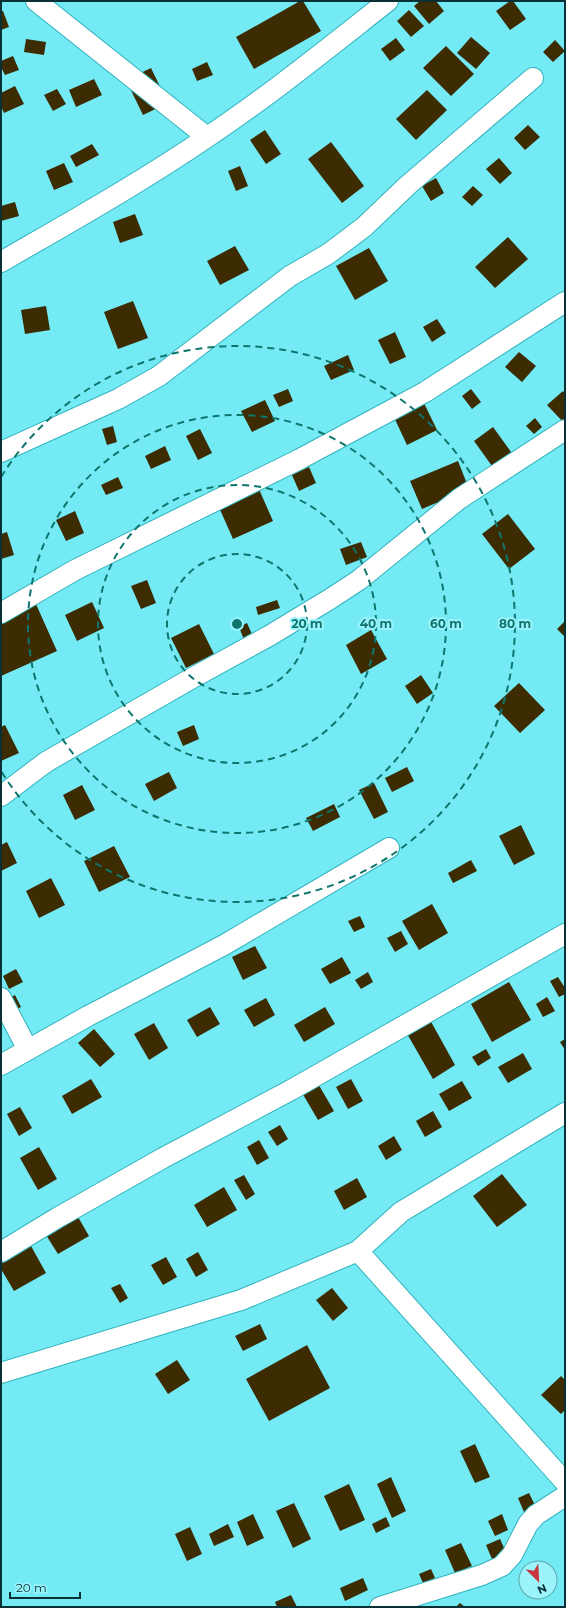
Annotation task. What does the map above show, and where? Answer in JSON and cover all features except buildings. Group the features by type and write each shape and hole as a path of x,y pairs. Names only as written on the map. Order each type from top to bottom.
{"street":[{"path":"36,1 208,137"},
{"path":"1,262 142,180 208,137 264,98 388,1"},
{"path":"1,452 118,399 159,376 290,276 328,254 364,227 408,185 533,78"},
{"path":"1,613 75,570 300,459 425,392 565,302"},
{"path":"1,796 46,762 269,636 330,599 359,580 459,499 565,430"},
{"path":"1,1065 88,1016 224,945 389,848"},
{"path":"1,1252 57,1218 163,1158 291,1090 565,934"},
{"path":"1,998 28,1050"},
{"path":"1,1373 241,1300 358,1251 401,1212 565,1113"},
{"path":"358,1251 565,1482"},
{"path":"380,1607 482,1575 502,1566 512,1555 528,1524 536,1515 565,1496"}]}
